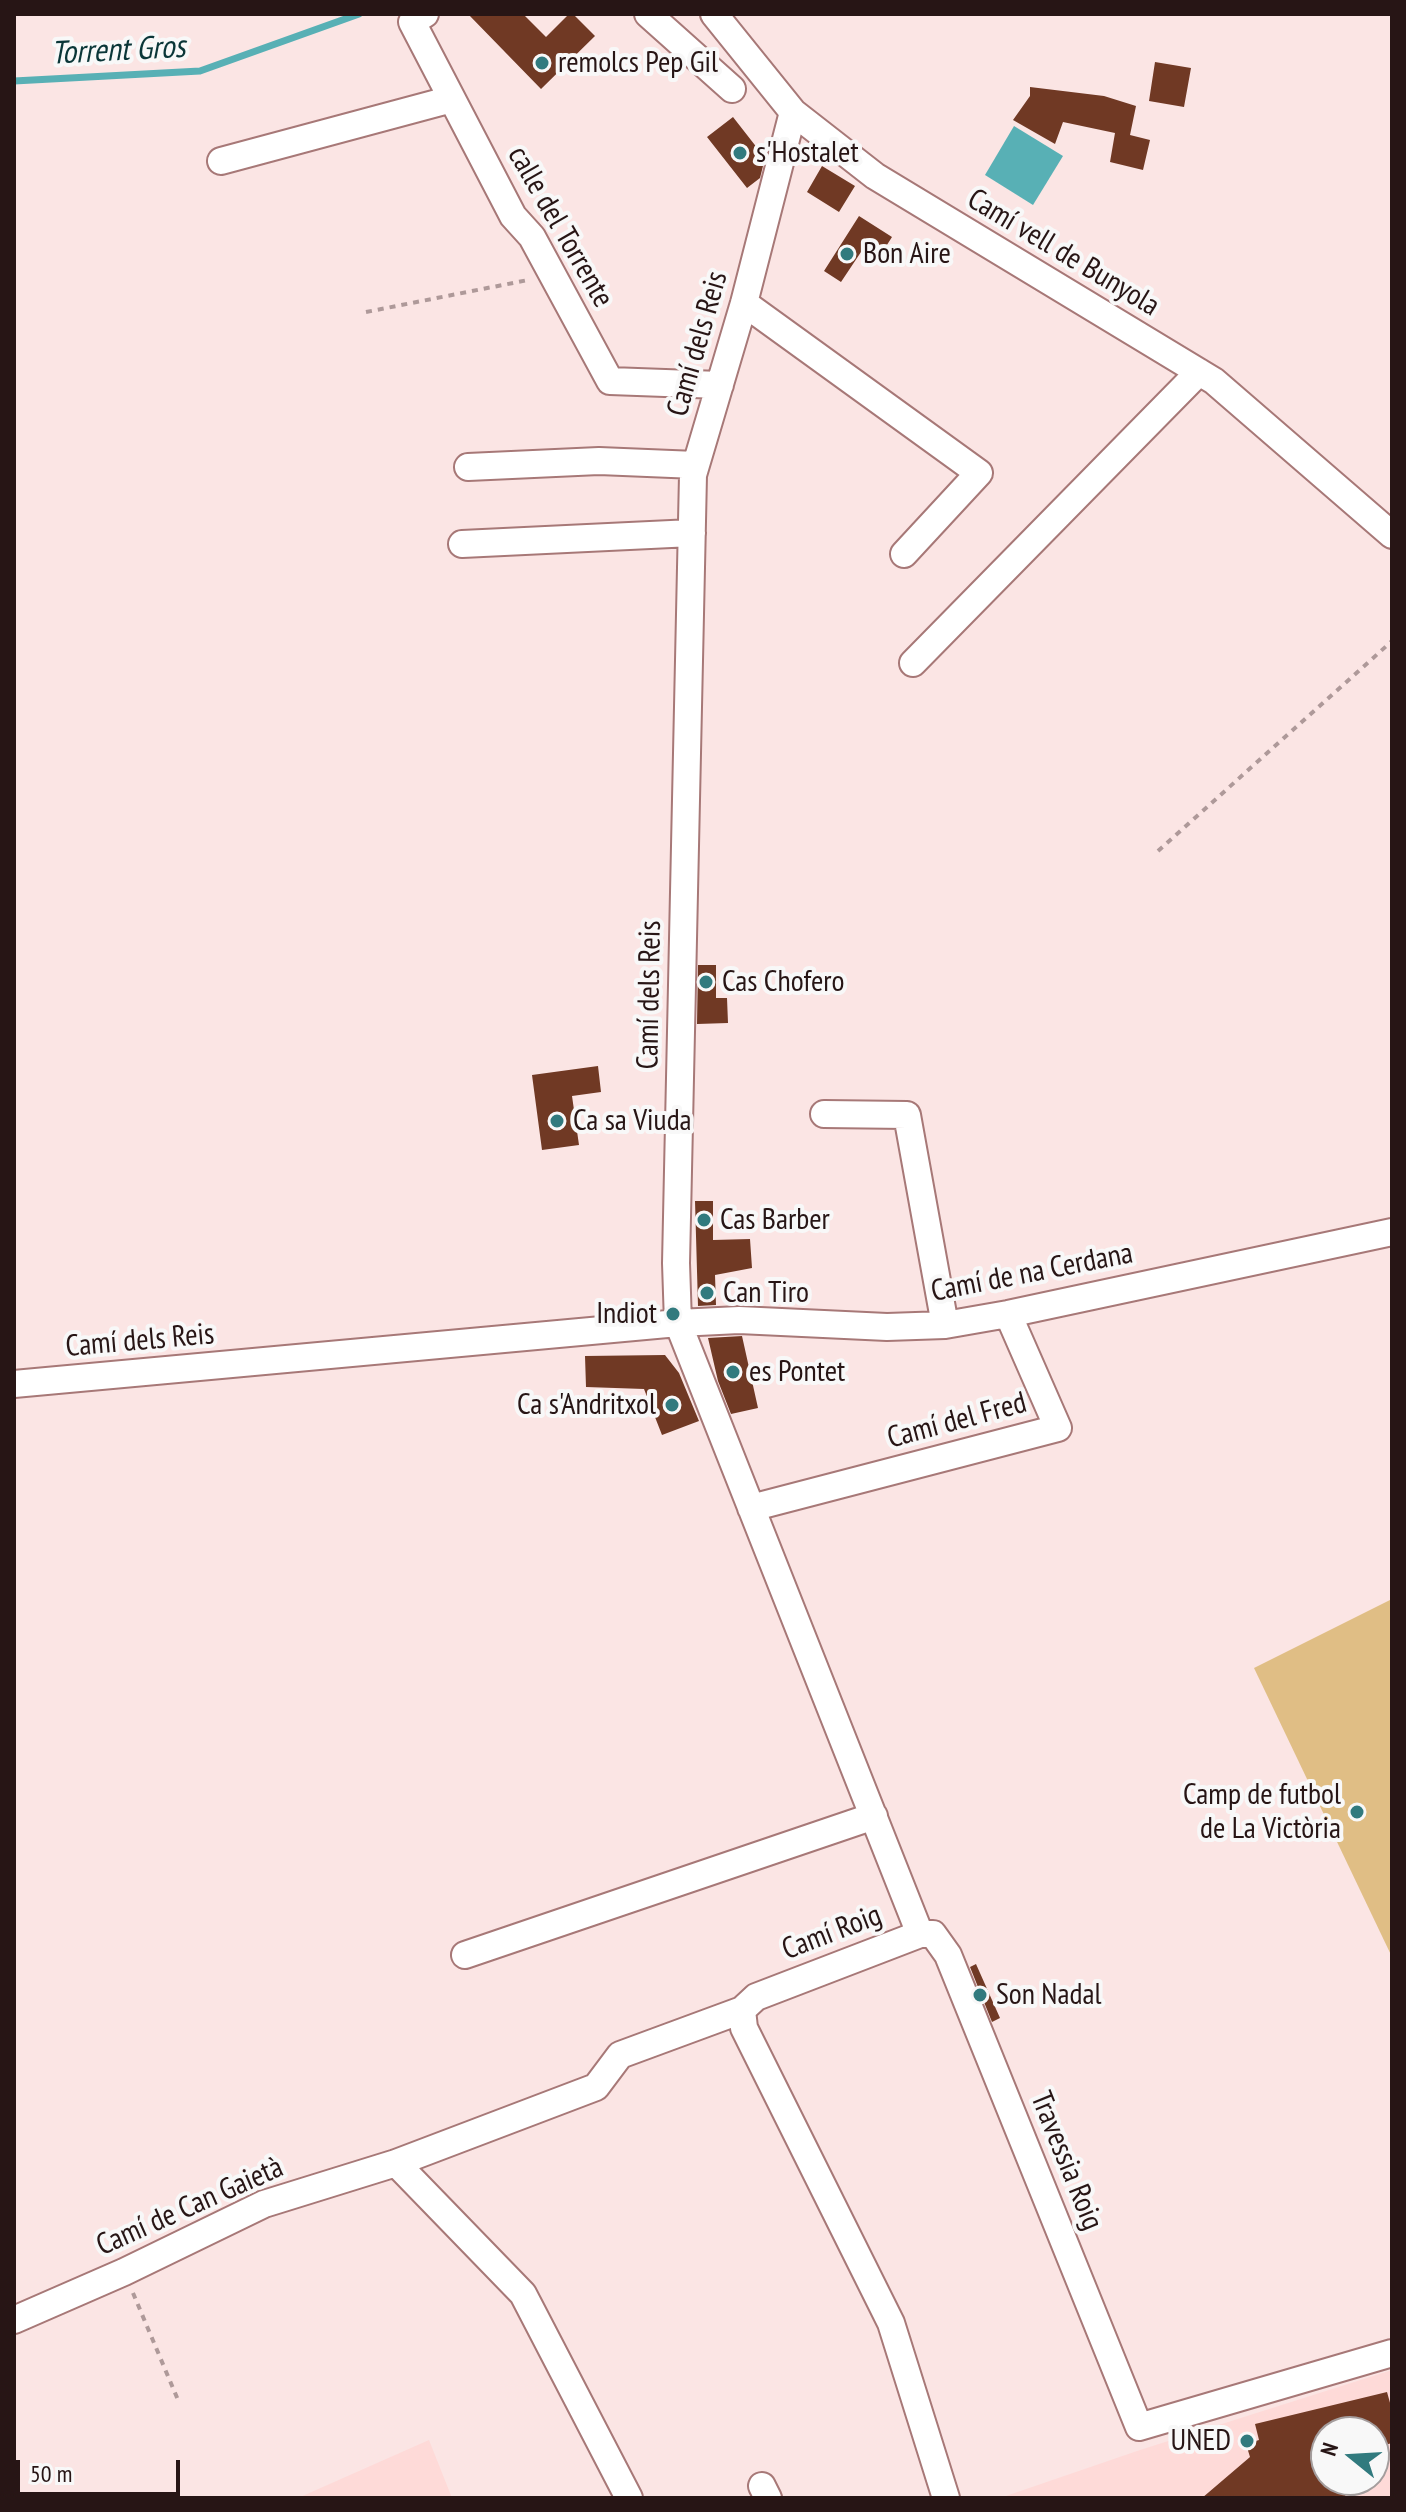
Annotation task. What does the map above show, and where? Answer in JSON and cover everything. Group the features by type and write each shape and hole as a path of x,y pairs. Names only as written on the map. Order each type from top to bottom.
{"street":[{"name":"calle del Torrente","path":"425,14 412,22 513,216 532,237 610,381 720,385"},
{"path":"648,14 732,89"},
{"name":"Camí vell de Bunyola","path":"714,14 793,112 875,176 1214,381 1392,535"},
{"path":"221,161 452,99"},
{"name":"Camí dels Reis","path":"14,1384 678,1323 693,475 744,303 793,112"},
{"path":"744,303 979,473 904,554"},
{"path":"913,663 1199,372"},
{"path":"468,467 599,461 696,465"},
{"path":"462,544 692,533"},
{"path":"824,1114 907,1115 945,1325"},
{"name":"Camí de na Cerdana","path":"678,1323 739,1320 887,1327 945,1325 1392,1232"},
{"name":"Camí del Fred","path":"751,1508 1058,1428 1008,1314"},
{"name":"Camí Roig","path":"396,2163 596,2087 620,2055 742,2010 756,1997 920,1934 678,1323"},
{"path":"465,1955 874,1816"},
{"name":"Travessia Roig","path":"920,1934 933,1934 948,1955 1139,2427 1392,2353"},
{"path":"742,2010 744,2028 891,2323 946,2498"},
{"path":"396,2163 523,2294 624,2497"},
{"name":"Camí de Can Gaietà","path":"14,2320 124,2272 264,2204 396,2163"}],"path":[{"path":"366,312 553,276"},
{"path":"1158,851 1392,641"},
{"path":"124,2272 178,2400"}],"shaded area":[{"name":"Camp de futbol de La Victòria","path":"1392,1599 1392,1957 1254,1668"},
{"name":"UNED","path":"1392,2370 1392,2498 1000,2498 1140,2450"},
{"path":"429,2440 452,2498 298,2498"}],"water":[{"path":"1014,126 1063,156 1033,205 985,175"}],"building":[{"name":"remolcs Pep Gil","path":"468,14 523,14 546,37 569,14 573,14 595,36 541,89"},
{"path":"1155,62 1191,68 1184,107 1149,101"},
{"path":"1030,87 1104,96 1136,106 1130,135 1150,140 1143,170 1110,162 1115,133 1063,122 1055,144 1013,120 1030,96"},
{"name":"s'Hostalet","path":"733,117 765,158 760,178 747,188 707,137"},
{"path":"822,166 855,186 839,212 807,192"},
{"name":"Bon Aire","path":"859,216 892,237 878,259 863,249 841,282 824,271"},
{"name":"Cas Chofero","path":"698,965 716,965 716,998 727,998 728,1023 697,1024"},
{"name":"Ca sa Viuda","path":"598,1066 601,1092 572,1096 579,1145 542,1150 532,1075"},
{"path":"695,1201 713,1201 713,1240 750,1239 752,1268 715,1275 716,1305 698,1306"},
{"name":"es Pontet","path":"742,1336 758,1408 731,1414 718,1381 708,1338"},
{"name":"Ca s'Andritxol","path":"665,1355 679,1373 699,1421 662,1435 644,1389 586,1387 585,1356"},
{"path":"976,1964 1000,2018 992,2022 970,1967"},
{"path":"1387,2392 1392,2410 1392,2443 1390,2416 1310,2416 1310,2496 1346,2498 1202,2498 1250,2457 1246,2444 1259,2440 1255,2424"}],"waterway":[{"name":"Torrent Gros","path":"14,81 200,71 359,14"}],"place":[{"name":"remolcs Pep Gil","path":"542,63"},
{"name":"s'Hostalet","path":"740,153"},
{"name":"Bon Aire","path":"847,254"},
{"name":"Cas Chofero","path":"706,982"},
{"name":"Ca sa Viuda","path":"557,1121"},
{"name":"Cas Barber","path":"704,1220"},
{"name":"Can Tiro","path":"707,1293"},
{"name":"Indiot","path":"673,1314"},
{"name":"es Pontet","path":"733,1372"},
{"name":"Ca s'Andritxol","path":"672,1405"},
{"name":"Camp de futbol de La Victòria","path":"1357,1812"},
{"name":"Son Nadal","path":"980,1995"},
{"name":"UNED","path":"1247,2441"}]}
